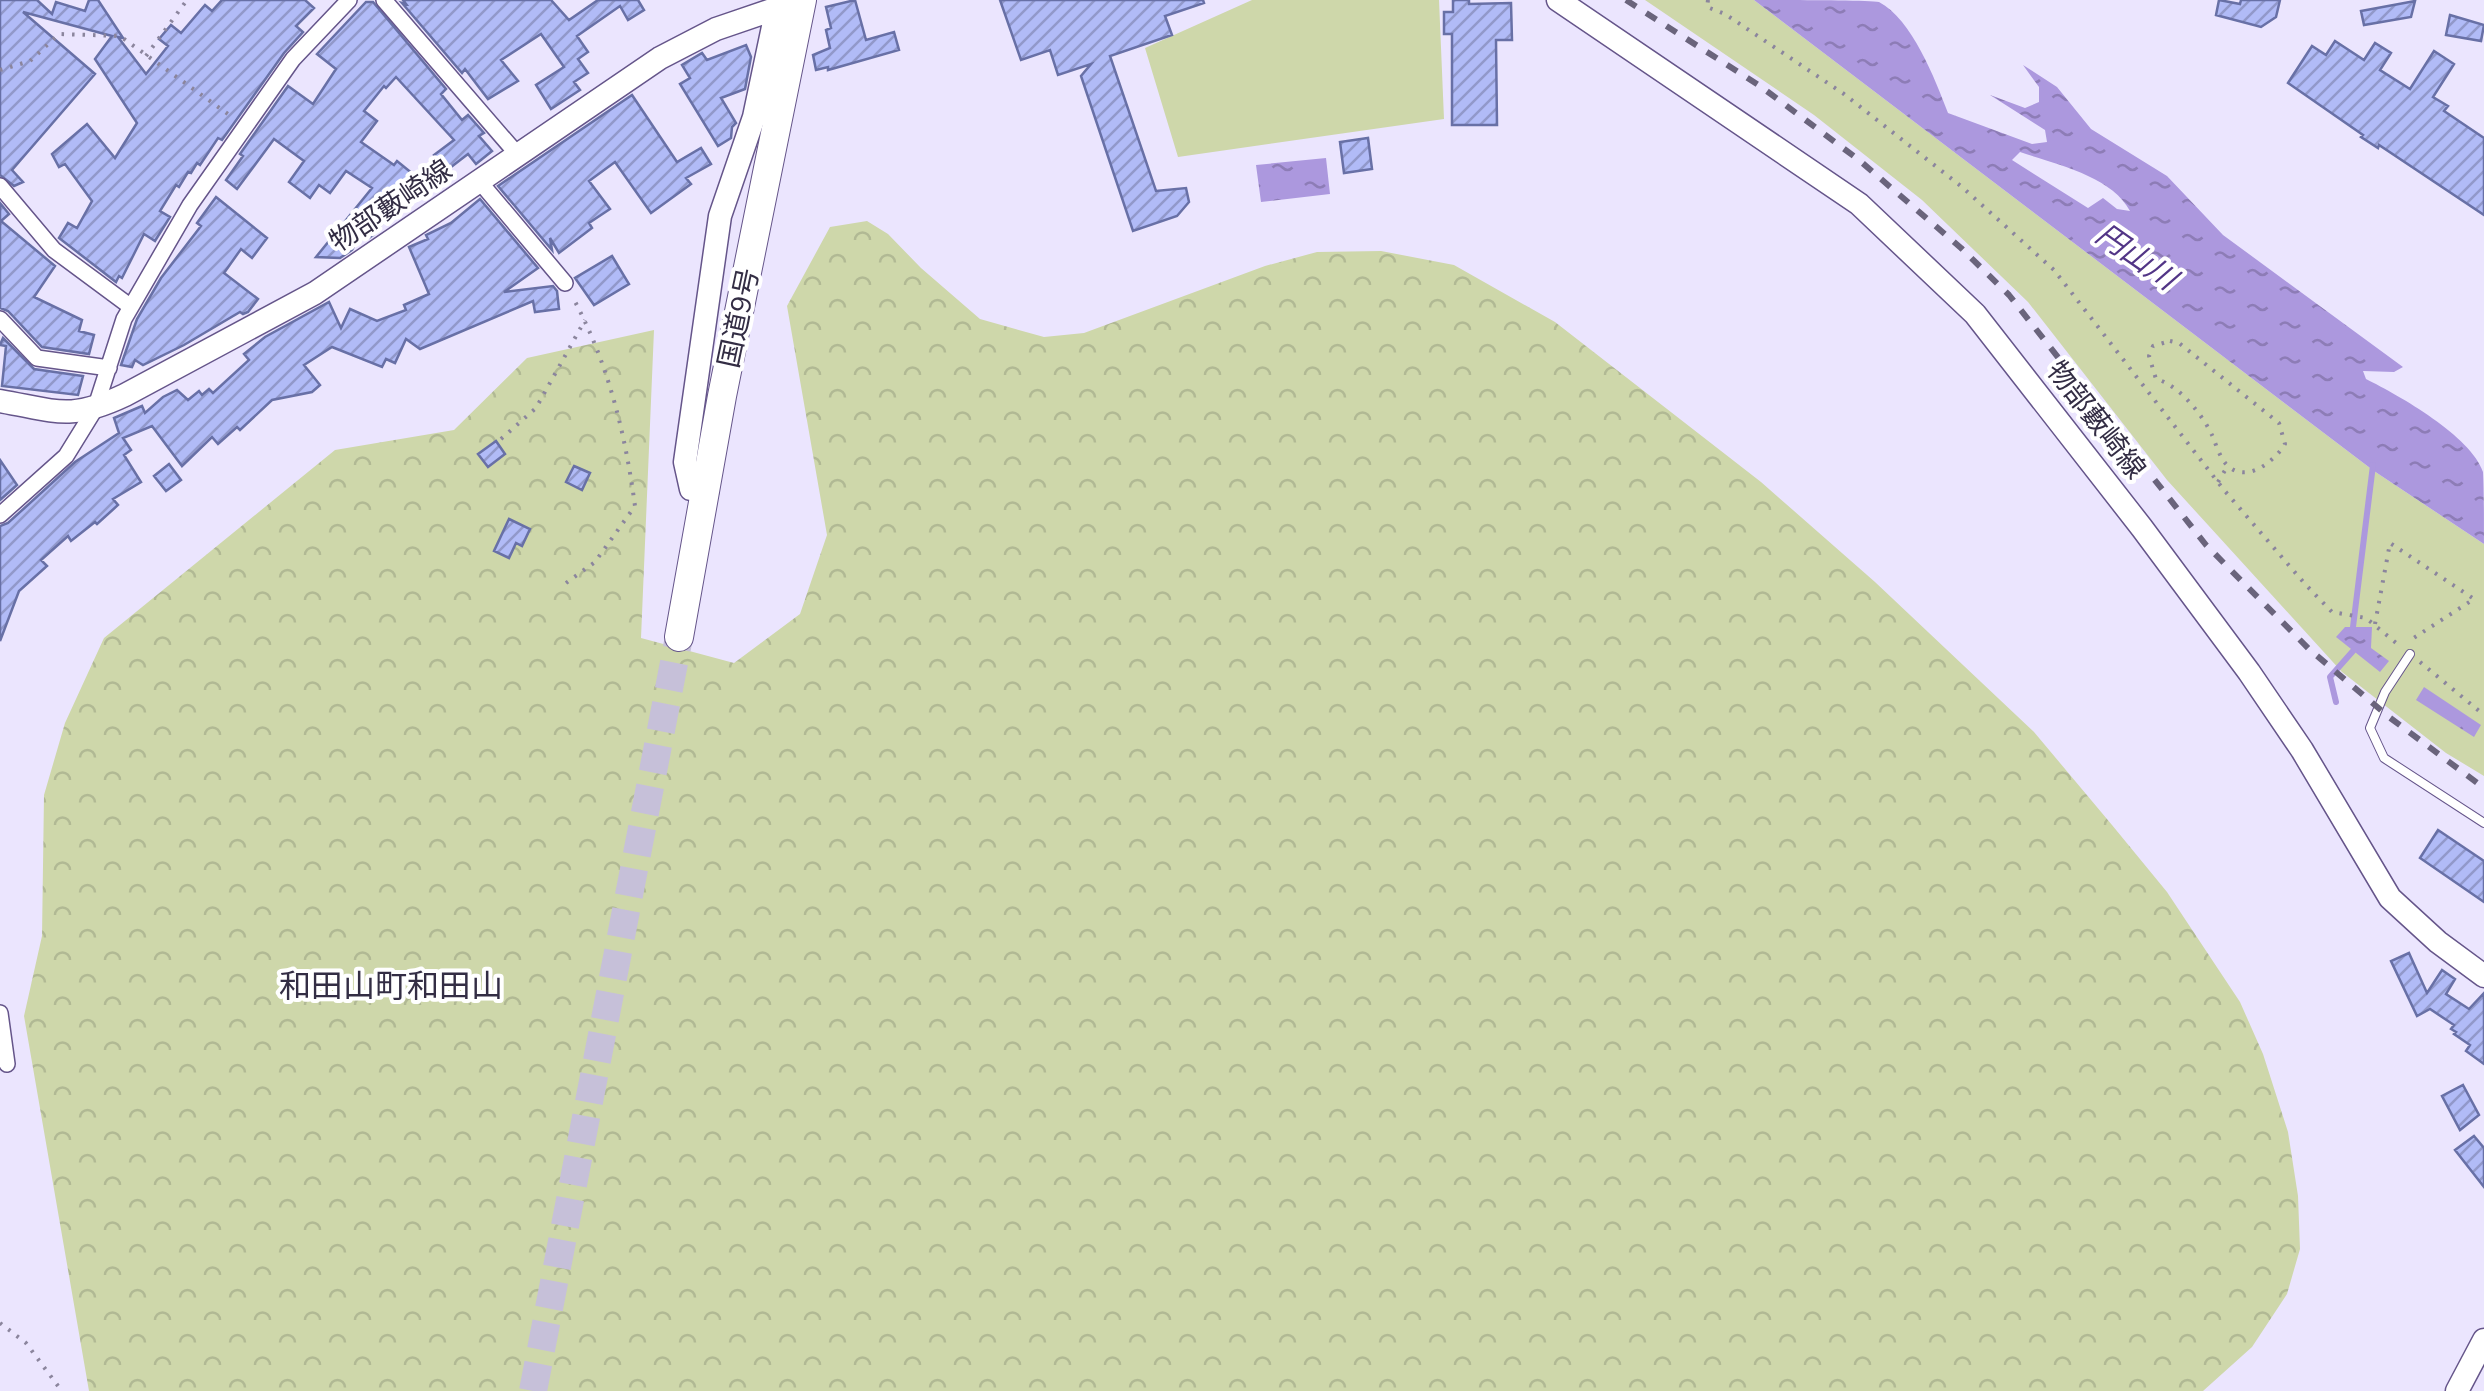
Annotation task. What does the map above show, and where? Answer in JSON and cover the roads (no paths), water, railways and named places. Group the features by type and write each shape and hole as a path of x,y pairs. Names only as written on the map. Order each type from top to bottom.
{"highway":[{"name":"国道9号","path":"680,637 722,396 770,169 790,2"}],"main road":[{"name":"物部藪崎線","path":"1558,0 1859,204 1975,314 2249,672 2302,750 2390,898 2438,942 2484,976"},
{"name":"物部藪崎線","path":"0,400 74,414 96,409 315,293 660,58 716,29 790,2"},
{"path":"707,492 692,489 685,462 720,216 790,2"},
{"path":"2457,1391 2484,1340"}],"street":[{"path":"0,515 66,456 96,409 114,345 131,306 190,206 293,60 348,0"},
{"path":"384,0 518,154"},
{"path":"480,182 565,283"},
{"path":"0,186 54,250 131,306"},
{"path":"0,319 37,358 110,368"},
{"path":"0,1013 7,1064"}],"lane":[{"path":"2410,654 2385,692 2370,728 2384,758 2484,823"}],"water":[{"name":"円山川","path":"1754,0 1879,2 1891,10 1912,36 1948,113 2032,144 2047,142 2045,130 1990,95 2025,108 2039,102 2039,87 2023,65 2057,87 2091,129 2167,176 2223,235 2403,367 2394,372 2363,371 2366,379 2450,431 2476,458 2483,472 2484,544 2374,471","holes":["2020,152 2097,180 2122,199 2130,211 2117,209 2103,198 2088,208 2012,160"]},
{"path":"1326,158 1330,194 1261,202 1256,165"},
{"path":"2345,627 2372,627 2371,648 2389,661 2380,672 2336,637"},
{"path":"2424,687 2481,725 2474,737 2416,700"}],"waterway":[{"path":"2353,627 2373,465"},
{"path":"2336,702 2330,677 2353,651"}],"tunnel":[{"path":"533,1391 679,637"}],"railway":[{"path":"1626,0 1760,86 1859,160 1961,248 2009,295 2206,545 2309,649 2389,717 2484,788"}],"district":[{"name":"和田山町和田山","path":"391,986"}]}
